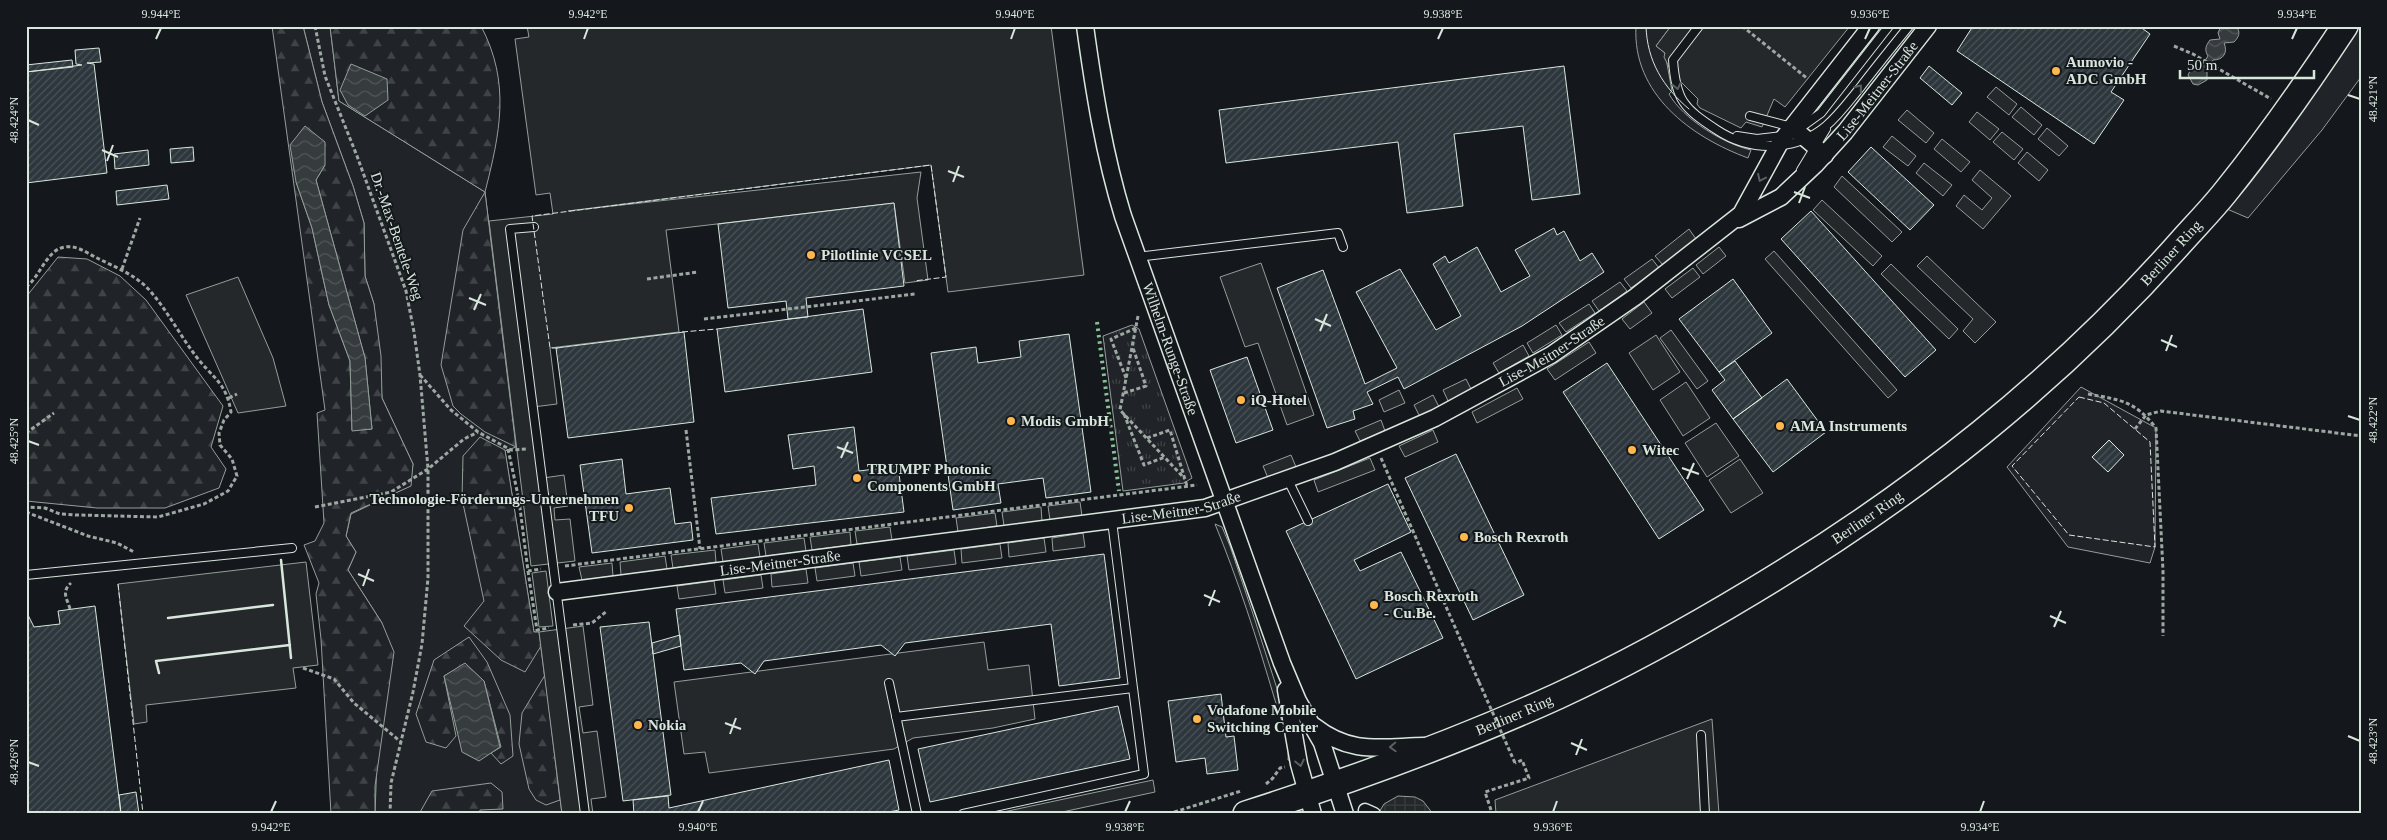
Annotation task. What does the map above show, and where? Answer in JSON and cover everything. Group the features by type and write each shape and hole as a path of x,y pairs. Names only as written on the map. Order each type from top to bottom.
{"main road":[{"name":"Berliner Ring","path":"1245,802 1310,804 1334,785 1441,745 1560,695 1683,633 1805,560 1899,497 2001,418 2094,333 2132,295 2226,191 2273,130 2345,26"}],"street":[{"name":"Wilhelm-Runge-Straße","path":"1085,26 1097,111 1106,154 1137,257 1282,664 1298,701 1322,743 1334,785 1345,814"},
{"name":"Lise-Meitner-Straße","path":"1735,221 1799,140 1871,26"},
{"name":"Lise-Meitner-Straße","path":"557,592 1194,510 1225,503 1375,446 1450,411 1551,355 1642,292 1735,221 1776,201 1792,188 1799,140 1928,26"},
{"name":"Wilhelm-Runge-Straße","path":"1282,664 1310,804"},
{"name":"Wilhelm-Runge-Straße","path":"1309,721 1329,736 1352,746 1441,745"}],"lane":[{"path":"1699,26 1673,60 1678,95 1686,105 1722,134 1753,145 1799,140 1822,129 1839,113 1909,26"},
{"path":"1799,140 1889,26"},
{"path":"1750,116 1799,140"},
{"path":"1700,117 1717,128 1745,138 1799,140"},
{"path":"534,227 510,229 585,814"},
{"path":"1137,257 1338,233 1342,248"},
{"path":"1288,480 1308,521"},
{"path":"964,814 1144,774 1112,520"},
{"path":"26,575 292,548"},
{"path":"889,683 917,814"},
{"path":"896,717 1133,688"},
{"path":"1701,735 1705,814"}],"path":[{"name":"Dr.-Max-Bentele-Weg","path":"315,26 325,76 357,156 406,291 420,375 428,468 428,578 422,644 402,742 391,782 390,814"},
{"path":"1742,26 1813,82"},
{"path":"2174,46 2201,59 2271,99"},
{"path":"122,269 140,218"},
{"path":"26,287 31,284 51,255 64,247 77,248 122,269 151,291 197,358 217,377 229,398 231,412 224,420 219,433 220,444 232,459 237,476 228,491 204,504 158,517 60,514 45,508 26,507"},
{"path":"647,279 698,272"},
{"path":"704,320 915,294"},
{"path":"1138,316 1120,410 1123,412 1144,464 1165,457"},
{"path":"1126,379 1111,339 1136,328"},
{"path":"1124,393 1146,386 1132,348"},
{"path":"420,375 451,410 478,432 508,449 538,448"},
{"path":"229,398 237,394"},
{"path":"2088,394 2126,402 2146,415 2156,428 2164,571 2163,636"},
{"path":"2135,428 2146,415 2161,411 2361,436"},
{"path":"1123,412 1185,479"},
{"path":"26,433 54,413"},
{"path":"686,430 700,549"},
{"path":"1147,438 1170,430 1188,486"},
{"path":"315,507 391,492 428,468 464,439 478,432"},
{"path":"1375,446 1515,763 1522,760 1529,778 1485,792 1491,810"},
{"path":"508,449 516,483 537,630"},
{"path":"528,571 1196,485"},
{"path":"26,512 88,536 117,543 133,550 140,563"},
{"path":"70,609 64,598 68,585 76,576 76,569"},
{"path":"303,668 334,679 354,703 402,742"},
{"path":"1264,784 1273,778 1280,768"},
{"path":"1168,814 1245,802"}],"green space":[{"path":"272,26 303,26 322,102 353,186 364,223 365,276 374,304 381,356 382,398 413,464 411,486 351,513 346,536 356,552 348,570 382,623 394,652 375,786 375,814 331,814 321,639 316,594 319,583 304,545 315,541 324,523 317,413 325,410","holes":["325,165 316,180 365,358 372,429 352,430 350,361 329,305 312,228 296,182"]},
{"path":"303,26 330,26 339,101 485,192 516,447 505,451 534,632 539,632 562,814 375,814 382,623 348,570 356,552 346,536 351,514 410,486 413,464 382,398 374,304 365,276 364,223 353,186 322,102"},
{"path":"330,26 481,26 496,68 500,108 495,149 485,192 339,101"},
{"path":"1636,26 1671,26 1656,46 1665,53 1672,91 1669,94 1684,112 1705,129 1729,142 1751,150 1748,158 1706,138 1686,125 1669,110 1655,92 1644,72 1637,50"},
{"path":"2359,26 2361,26 2361,77 2322,130 2248,218 2227,209 2284,134"},
{"path":"485,192 516,447 485,432 453,406 441,365 463,230"},
{"path":"58,257 87,259 120,276 146,300 223,406 211,447 226,469 219,488 165,508 97,508 26,501 26,297"},
{"path":"1132,325 1139,329 1192,478 1184,483 1123,491 1103,336"},
{"path":"2081,387 2156,428 2155,547 2150,563 2068,547 2007,467"},
{"path":"480,437 505,450 534,632 539,632 541,646 525,672 501,660 464,626 484,601 462,499 463,456"},
{"path":"1215,524 1222,527 1253,614 1290,729 1295,761 1288,760 1288,745 1282,720 1232,566"},
{"path":"469,637 487,662 510,715 513,756 501,764 491,753 501,747 484,681 465,664 444,676 456,736 446,748 426,742 416,714 434,660"},
{"path":"545,675 560,800 546,805 536,800 529,789 519,744 522,713"},
{"path":"491,783 502,792 503,809 480,810 479,814 419,814 432,791"}],"shaded area":[{"path":"527,26 1051,26 1084,275 948,292 931,165 568,211 921,172 917,198 928,280 905,283 894,203 666,230 679,332 550,348 557,404 533,407 543,478 564,475 568,506 554,508 555,520 570,519 575,561 531,566 489,221 553,214 550,193 536,195 515,39 529,37"},
{"path":"1671,26 1850,26 1785,107 1774,99 1762,127 1746,122 1741,128 1700,108 1697,104 1698,99 1672,73 1664,57 1665,53 1656,46"},
{"path":"1996,87 2017,104 2009,115 1987,97"},
{"path":"2021,107 2042,125 2034,135 2012,117"},
{"path":"1907,110 1934,133 1926,143 1898,120"},
{"path":"1977,112 1999,129 1990,140 1969,122"},
{"path":"2047,128 2068,146 2059,156 2038,139"},
{"path":"2002,132 2023,149 2014,160 1993,142"},
{"path":"1892,136 1916,156 1908,166 1883,147"},
{"path":"1942,139 1970,162 1961,172 1934,149"},
{"path":"2027,152 2048,170 2039,181 2018,163"},
{"path":"1924,163 1952,185 1943,196 1916,173"},
{"path":"1980,170 2011,196 1983,229 1956,206 1964,195 1982,210 1992,198 1972,180"},
{"path":"1842,176 1902,232 1892,242 1834,187"},
{"path":"1822,200 1882,256 1873,266 1813,210"},
{"path":"1689,229 1696,239 1663,265 1655,256"},
{"path":"1719,247 1726,256 1703,274 1696,265"},
{"path":"1774,251 1897,390 1888,398 1765,259"},
{"path":"1927,256 1996,322 1975,343 1963,331 1973,319 1917,266"},
{"path":"1652,259 1659,268 1631,288 1624,279"},
{"path":"1261,263 1314,415 1287,425 1258,343 1245,347 1220,277"},
{"path":"1891,264 1958,329 1949,339 1881,274"},
{"path":"1693,268 1700,277 1672,298 1665,289"},
{"path":"238,277 273,358 286,406 238,413 186,295"},
{"path":"1620,282 1627,291 1599,311 1592,301"},
{"path":"1644,302 1652,313 1630,329 1622,319"},
{"path":"1589,304 1595,313 1566,332 1559,323"},
{"path":"1556,325 1562,335 1533,353 1527,343"},
{"path":"1671,330 1708,381 1697,389 1660,338"},
{"path":"1656,335 1680,372 1653,390 1629,353"},
{"path":"1589,342 1596,353 1555,380 1547,369"},
{"path":"1523,345 1529,356 1499,373 1493,363"},
{"path":"1466,379 1472,391 1449,403 1443,390"},
{"path":"1686,382 1710,418 1683,436 1660,400"},
{"path":"1517,388 1523,399 1477,423 1472,412"},
{"path":"1399,390 1405,403 1384,412 1379,400"},
{"path":"1433,395 1439,407 1420,417 1414,405"},
{"path":"1381,420 1385,431 1360,441 1355,431"},
{"path":"1716,423 1739,456 1707,477 1685,443"},
{"path":"1433,430 1438,442 1405,457 1399,446"},
{"path":"1291,455 1296,467 1268,478 1263,466"},
{"path":"1370,458 1375,470 1318,492 1314,480"},
{"path":"1740,459 1763,493 1731,513 1709,480"},
{"path":"1080,502 1082,516 1050,520 1048,506"},
{"path":"1041,507 1042,521 1004,526 1002,512"},
{"path":"995,513 997,526 958,532 956,518"},
{"path":"890,527 892,540 857,544 855,531"},
{"path":"850,532 851,545 812,550 810,537"},
{"path":"1083,533 1085,547 1053,551 1052,538"},
{"path":"804,538 806,551 766,556 764,543"},
{"path":"1044,538 1046,552 1009,557 1008,543"},
{"path":"758,544 760,557 723,562 721,549"},
{"path":"1000,544 1002,558 962,563 961,549"},
{"path":"715,550 716,562 673,568 671,555"},
{"path":"954,550 956,564 909,570 907,556"},
{"path":"665,556 667,569 621,575 620,562"},
{"path":"900,557 902,570 861,576 859,562"},
{"path":"306,562 318,665 293,668 296,688 146,705 147,722 134,724 118,584"},
{"path":"612,563 613,576 582,580 579,567"},
{"path":"853,563 855,576 817,581 815,568"},
{"path":"806,569 808,583 772,587 771,574"},
{"path":"546,571 553,626 539,627 532,573"},
{"path":"761,575 763,588 725,593 723,580"},
{"path":"714,581 716,594 679,599 677,586"},
{"path":"583,626 593,705 579,707 583,733 597,731 606,797 591,799 593,814 562,814 539,632"},
{"path":"984,642 988,670 1029,665 1035,719 993,728 913,738 894,749 709,773 705,752 684,754 674,682"},
{"path":"1712,719 1719,814 1496,814 1495,800"},
{"path":"1153,780 1155,792 1053,814 994,814"},
{"path":"1398,796 1415,797 1423,801 1433,814 1378,814 1384,804"}],"water":[{"path":"2221,26 2236,26 2239,32 2238,36 2234,42 2224,43 2226,49 2224,55 2220,59 2213,60 2207,69 2207,80 2198,85 2193,84 2188,75 2193,65 2202,65 2208,56 2206,48 2210,40 2220,39 2218,33"},
{"path":"351,64 387,79 388,100 365,116 348,105 340,90"},
{"path":"305,126 325,142 325,165 316,180 365,358 372,429 352,431 350,361 329,305 312,228 296,182 290,145"},
{"path":"465,663 484,681 500,747 479,761 462,752 444,676"}],"building":[{"name":"Aumovio - ADC GmbH","path":"1973,26 2139,26 2150,34 2111,92 2124,100 2094,144 1957,51"},
{"path":"99,48 101,62 87,63 94,64 107,173 26,183 26,72 82,65 76,64 75,50"},
{"path":"72,60 73,67 26,72 26,65"},
{"path":"1564,66 1580,194 1532,200 1523,126 1454,134 1463,206 1407,213 1398,142 1226,163 1219,110"},
{"path":"1929,66 1962,93 1952,105 1920,78"},
{"path":"193,147 194,161 171,163 170,149"},
{"path":"1871,147 1934,205 1910,230 1848,172"},
{"path":"148,150 149,165 115,169 114,154"},
{"path":"167,185 169,199 117,205 116,191"},
{"name":"Pilotlinie VCSEL","path":"894,203 904,286 806,298 808,317 788,319 786,301 728,308 718,224"},
{"path":"1811,211 1936,350 1905,377 1781,239"},
{"path":"1554,228 1557,235 1564,231 1580,261 1592,253 1604,272 1522,326 1404,389 1398,377 1367,392 1373,404 1353,411 1355,419 1327,428 1277,288 1323,270 1365,384 1397,368 1356,292 1400,269 1436,330 1461,316 1433,264 1445,256 1449,263 1477,247 1501,292 1530,276 1515,250"},
{"path":"1733,279 1772,333 1719,372 1679,319"},
{"path":"863,309 872,372 725,392 717,329"},
{"path":"684,332 694,422 568,438 556,348"},
{"name":"Modis GmbH","path":"1069,334 1091,492 1046,498 1043,478 998,484 1001,503 953,510 931,353 976,347 978,363 1021,357 1019,341"},
{"name":"iQ-Hotel","path":"1247,357 1273,430 1236,443 1210,370"},
{"path":"1735,361 1762,398 1733,419 1712,390 1725,380 1719,372"},
{"name":"Witec","path":"1607,363 1704,510 1659,539 1563,392"},
{"name":"AMA Instruments","path":"1787,379 1826,432 1773,472 1733,419"},
{"name":"TRUMPF Photonic Components GmbH","path":"854,427 859,471 898,466 904,512 716,534 711,498 816,485 814,466 793,469 788,435"},
{"path":"2109,440 2124,455 2108,472 2092,457"},
{"name":"Bosch Rexroth","path":"1456,454 1524,595 1473,620 1405,478"},
{"name":"Technologie-Förderungs-Unternehmen TFU","path":"622,459 626,494 670,488 675,524 691,522 693,540 592,553 580,465"},
{"name":"Bosch Rexroth - Cu.Be.","path":"1388,484 1411,532 1354,560 1360,571 1401,552 1443,638 1356,679 1286,531"},
{"path":"1104,554 1120,678 1059,686 1051,624 905,643 895,656 881,645 764,661 755,674 741,663 684,670 676,609"},
{"path":"95,606 121,814 26,814 26,611 34,627 60,624 58,611"},
{"name":"Nokia","path":"649,622 671,795 623,801 600,627"},
{"path":"680,635 681,646 653,654 652,643"},
{"name":"Vodafone Mobile Switching Center","path":"1221,694 1226,737 1234,736 1238,770 1207,774 1205,758 1176,762 1168,701"},
{"path":"1118,706 1130,759 930,802 918,749"},
{"path":"889,760 899,810 879,814 634,814 633,800 668,796 669,808"},
{"path":"136,792 139,814 121,814 119,795"}],"tram line":[{"path":"1646,26 1649,51 1658,72 1671,92 1689,109"}],"hedge":[{"path":"1097,322 1119,491"}],"fence":[{"path":"558,348 550,348 532,216 931,165 946,277 914,281"},
{"path":"682,332 717,329"},
{"path":"2079,397 2104,403 2150,442 2155,547 2069,535 2012,466 2079,397"},
{"path":"118,584 143,814"}],"wall":[{"path":"281,560 291,658"},
{"path":"168,618 273,605"},
{"path":"159,673 156,661 290,645"}],"place":[{"name":"Aumovio - ADC GmbH","path":"2056,71"},
{"name":"Pilotlinie VCSEL","path":"811,255"},
{"name":"iQ-Hotel","path":"1241,400"},
{"name":"Modis GmbH","path":"1011,421"},
{"name":"AMA Instruments","path":"1780,426"},
{"name":"Witec","path":"1632,450"},
{"name":"TRUMPF Photonic Components GmbH","path":"857,478"},
{"name":"Technologie-Förderungs-Unternehmen TFU","path":"629,508"},
{"name":"Bosch Rexroth","path":"1464,537"},
{"name":"Bosch Rexroth - Cu.Be.","path":"1374,605"},
{"name":"Vodafone Mobile Switching Center","path":"1197,719"},
{"name":"Nokia","path":"638,725"}]}
